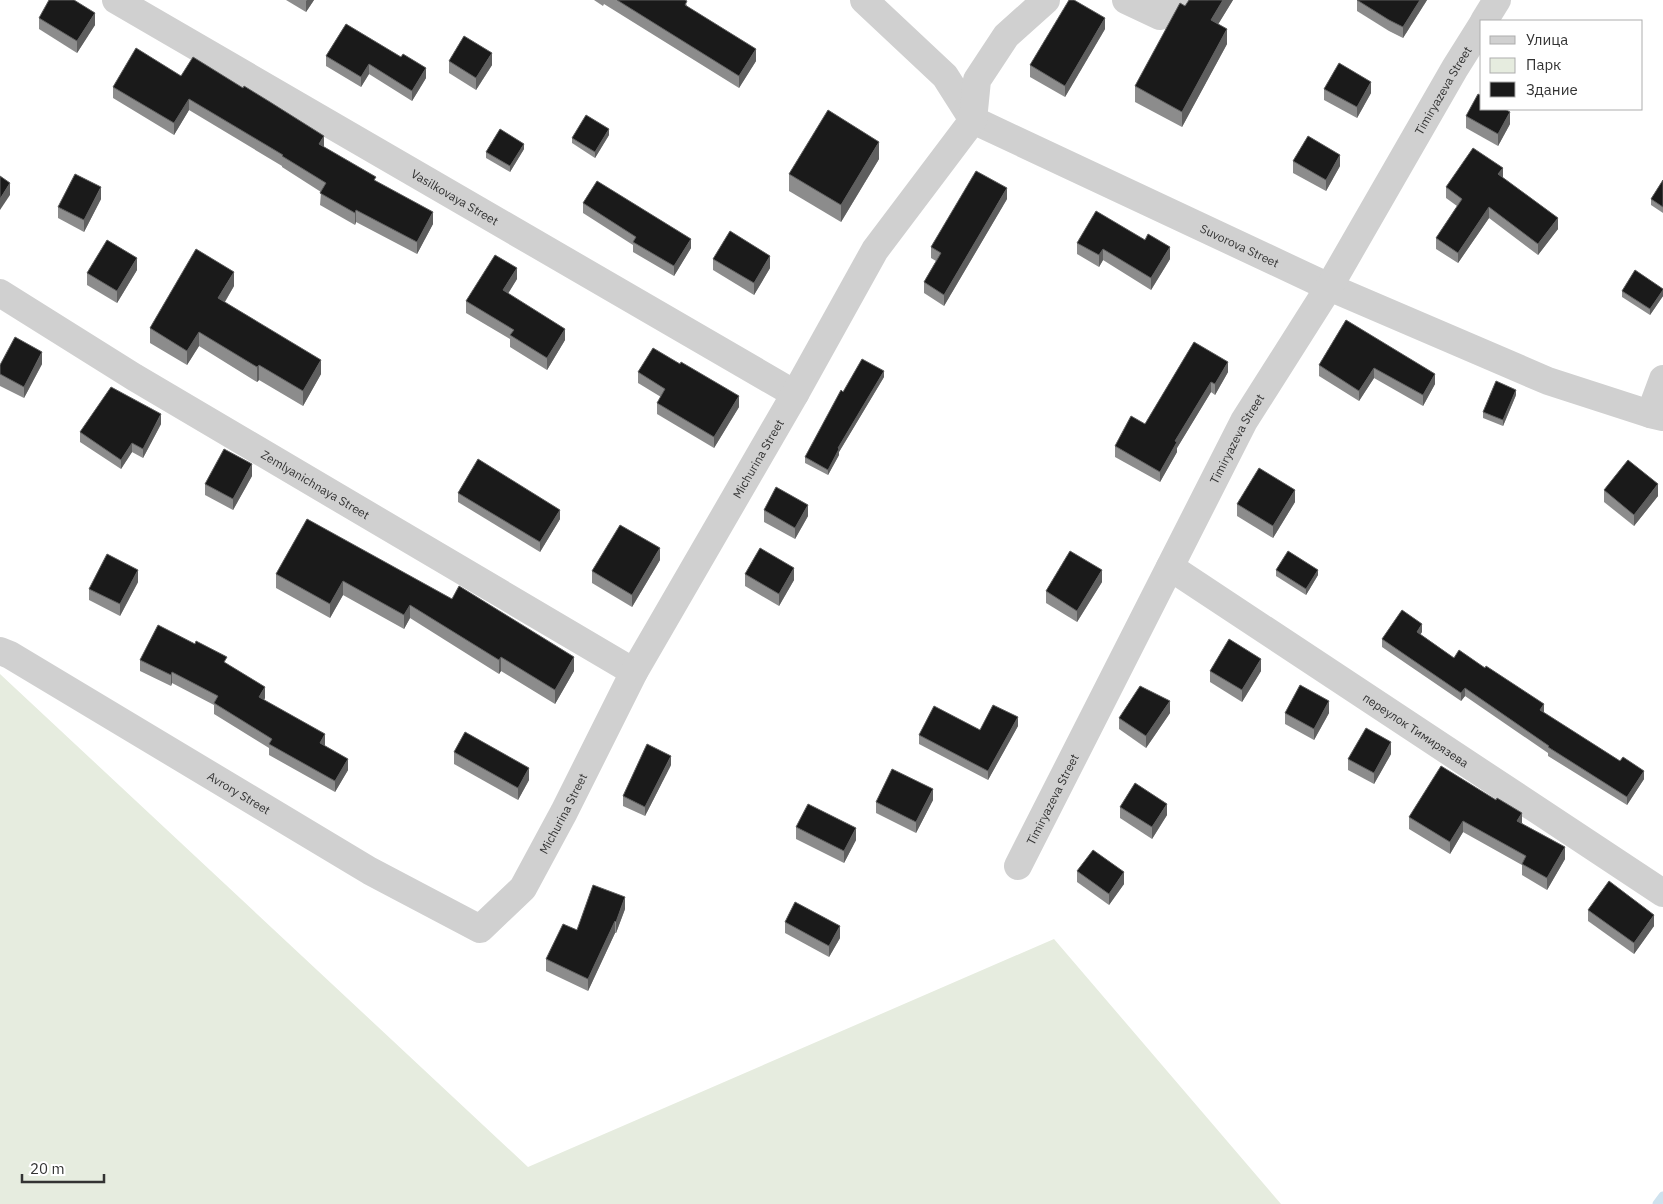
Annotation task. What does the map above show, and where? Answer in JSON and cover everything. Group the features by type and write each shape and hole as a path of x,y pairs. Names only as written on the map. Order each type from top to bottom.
{"street":[{"name":"Vasilkovaya Street","path":"116,0 795,394"},
{"path":"864,0 945,76 973,120"},
{"path":"973,120 977,80 1006,36 1046,0"},
{"path":"1126,0 1160,16 1177,0"},
{"path":"1485,20 1497,0"},
{"name":"Timiryazeva Street","path":"1018,866 1244,421 1330,287 1455,68 1480,28"},
{"name":"Michurina Street","path":"480,929 523,888 564,812 634,672 795,394 875,250 973,120"},
{"name":"Suvorova Street","path":"973,120 1330,287 1548,381 1657,415"},
{"name":"Zemlyanichnaya Street","path":"0,293 134,377 634,672"},
{"path":"1657,415 1663,379"},
{"name":"переулок Тимирязева","path":"1170,567 1663,893"},
{"name":"Avrory Street","path":"0,651 10,654 370,871 480,929"}],"green space":[{"path":"0,674 528,1167 1054,939 1281,1204 0,1204"}],"building":[{"path":"49,0 74,0 95,13 77,41 39,18"},
{"path":"617,0 685,0 687,1 685,5 756,49 739,76"},
{"path":"1069,0 1074,0 1105,18 1065,86 1030,65"},
{"path":"1189,0 1223,0 1211,20 1227,29 1182,112 1135,86 1180,3 1185,6"},
{"path":"1357,0 1420,0 1403,27"},
{"path":"346,24 401,57 403,54 426,68 412,91 369,64 361,77 326,56"},
{"path":"464,36 492,53 476,78 449,61"},
{"path":"136,48 181,76 193,57 243,88 244,86 324,136 319,144 376,177 374,180 433,212 417,242 356,210 355,213 320,193 326,183 189,99 174,123 113,87"},
{"path":"1339,63 1371,82 1357,107 1324,89"},
{"path":"1478,94 1480,95 1480,110 1507,110 1510,112 1498,134 1466,116"},
{"path":"828,110 879,142 841,205 789,174"},
{"path":"586,115 609,129 595,152 572,138"},
{"path":"500,129 524,144 510,166 486,152"},
{"path":"1308,136 1340,155 1326,180 1293,161"},
{"path":"1473,148 1503,168 1498,174 1558,218 1538,244 1489,207 1458,253 1436,238 1462,199 1446,187"},
{"path":"976,171 1007,188 944,295 924,282 941,253 931,247"},
{"path":"75,174 101,187 84,220 58,207"},
{"path":"0,176 10,183 0,199"},
{"path":"1663,180 1663,207 1651,199"},
{"path":"597,181 691,239 674,266 633,242 636,237 583,203"},
{"path":"1096,211 1145,240 1148,234 1170,247 1151,278 1103,249 1099,255 1077,243"},
{"path":"730,231 770,256 754,283 713,259"},
{"path":"107,240 137,258 117,291 87,273"},
{"path":"196,249 234,272 218,298 321,360 303,391 259,365 257,367 199,332 187,351 150,328"},
{"path":"495,255 517,268 503,290 565,329 547,358 510,335 514,330 466,301"},
{"path":"1635,270 1663,289 1650,309 1622,291"},
{"path":"1346,320 1435,374 1423,395 1374,368 1359,391 1319,365"},
{"path":"15,337 42,352 24,387 0,374 0,365"},
{"path":"1194,342 1228,362 1215,384 1211,382 1175,441 1177,442 1160,472 1115,446 1131,416 1145,424"},
{"path":"653,348 739,396 714,437 657,403 665,389 638,372"},
{"path":"862,359 884,371 838,448 828,470 805,457 841,390 843,392"},
{"path":"1496,381 1516,390 1503,420 1483,412"},
{"path":"111,387 161,414 143,449 132,443 121,460 80,432"},
{"path":"224,449 252,464 233,499 205,484"},
{"path":"478,459 560,510 540,542 458,493"},
{"path":"1628,460 1658,484 1634,515 1604,490"},
{"path":"1259,468 1295,490 1273,526 1237,504"},
{"path":"776,487 808,505 795,528 764,510"},
{"path":"307,519 452,599 459,586 574,657 555,690 501,657 499,660 410,605 404,615 343,581 330,604 276,574"},
{"path":"620,525 660,548 632,595 592,571"},
{"path":"760,548 794,568 779,594 745,574"},
{"path":"1070,551 1102,570 1077,611 1046,591"},
{"path":"1288,551 1318,570 1306,589 1276,570"},
{"path":"107,554 138,570 120,604 89,589"},
{"path":"1402,610 1422,624 1417,632 1454,658 1459,650 1485,668 1486,666 1544,704 1540,710 1620,761 1623,757 1644,771 1627,797 1548,747 1465,688 1461,693 1382,639"},
{"path":"158,625 195,644 196,641 227,657 224,662 265,687 259,697 325,734 320,743 348,759 335,781 269,744 272,739 214,703 218,696 172,672 171,675 140,660"},
{"path":"1229,639 1261,659 1242,690 1210,671"},
{"path":"1300,685 1329,701 1314,729 1285,713"},
{"path":"1140,686 1170,701 1146,736 1119,718"},
{"path":"993,705 1018,717 988,771 919,735 934,706 980,730"},
{"path":"1366,728 1391,742 1374,773 1348,759"},
{"path":"465,732 529,768 518,788 454,752"},
{"path":"647,744 671,756 645,807 623,796"},
{"path":"1441,766 1496,800 1497,798 1522,813 1517,821 1565,847 1547,878 1522,864 1526,856 1463,821 1450,842 1409,817"},
{"path":"892,769 933,789 916,822 876,802"},
{"path":"1135,783 1167,804 1152,827 1120,807"},
{"path":"808,804 856,828 844,851 796,827"},
{"path":"1093,850 1124,872 1109,894 1077,871"},
{"path":"1609,881 1654,915 1634,943 1588,910"},
{"path":"593,885 625,897 616,922 588,979 546,959 563,924 577,930"},
{"path":"795,902 840,926 829,946 785,922"}],"waterway":[{"path":"1657,1204 1663,1196"}]}
